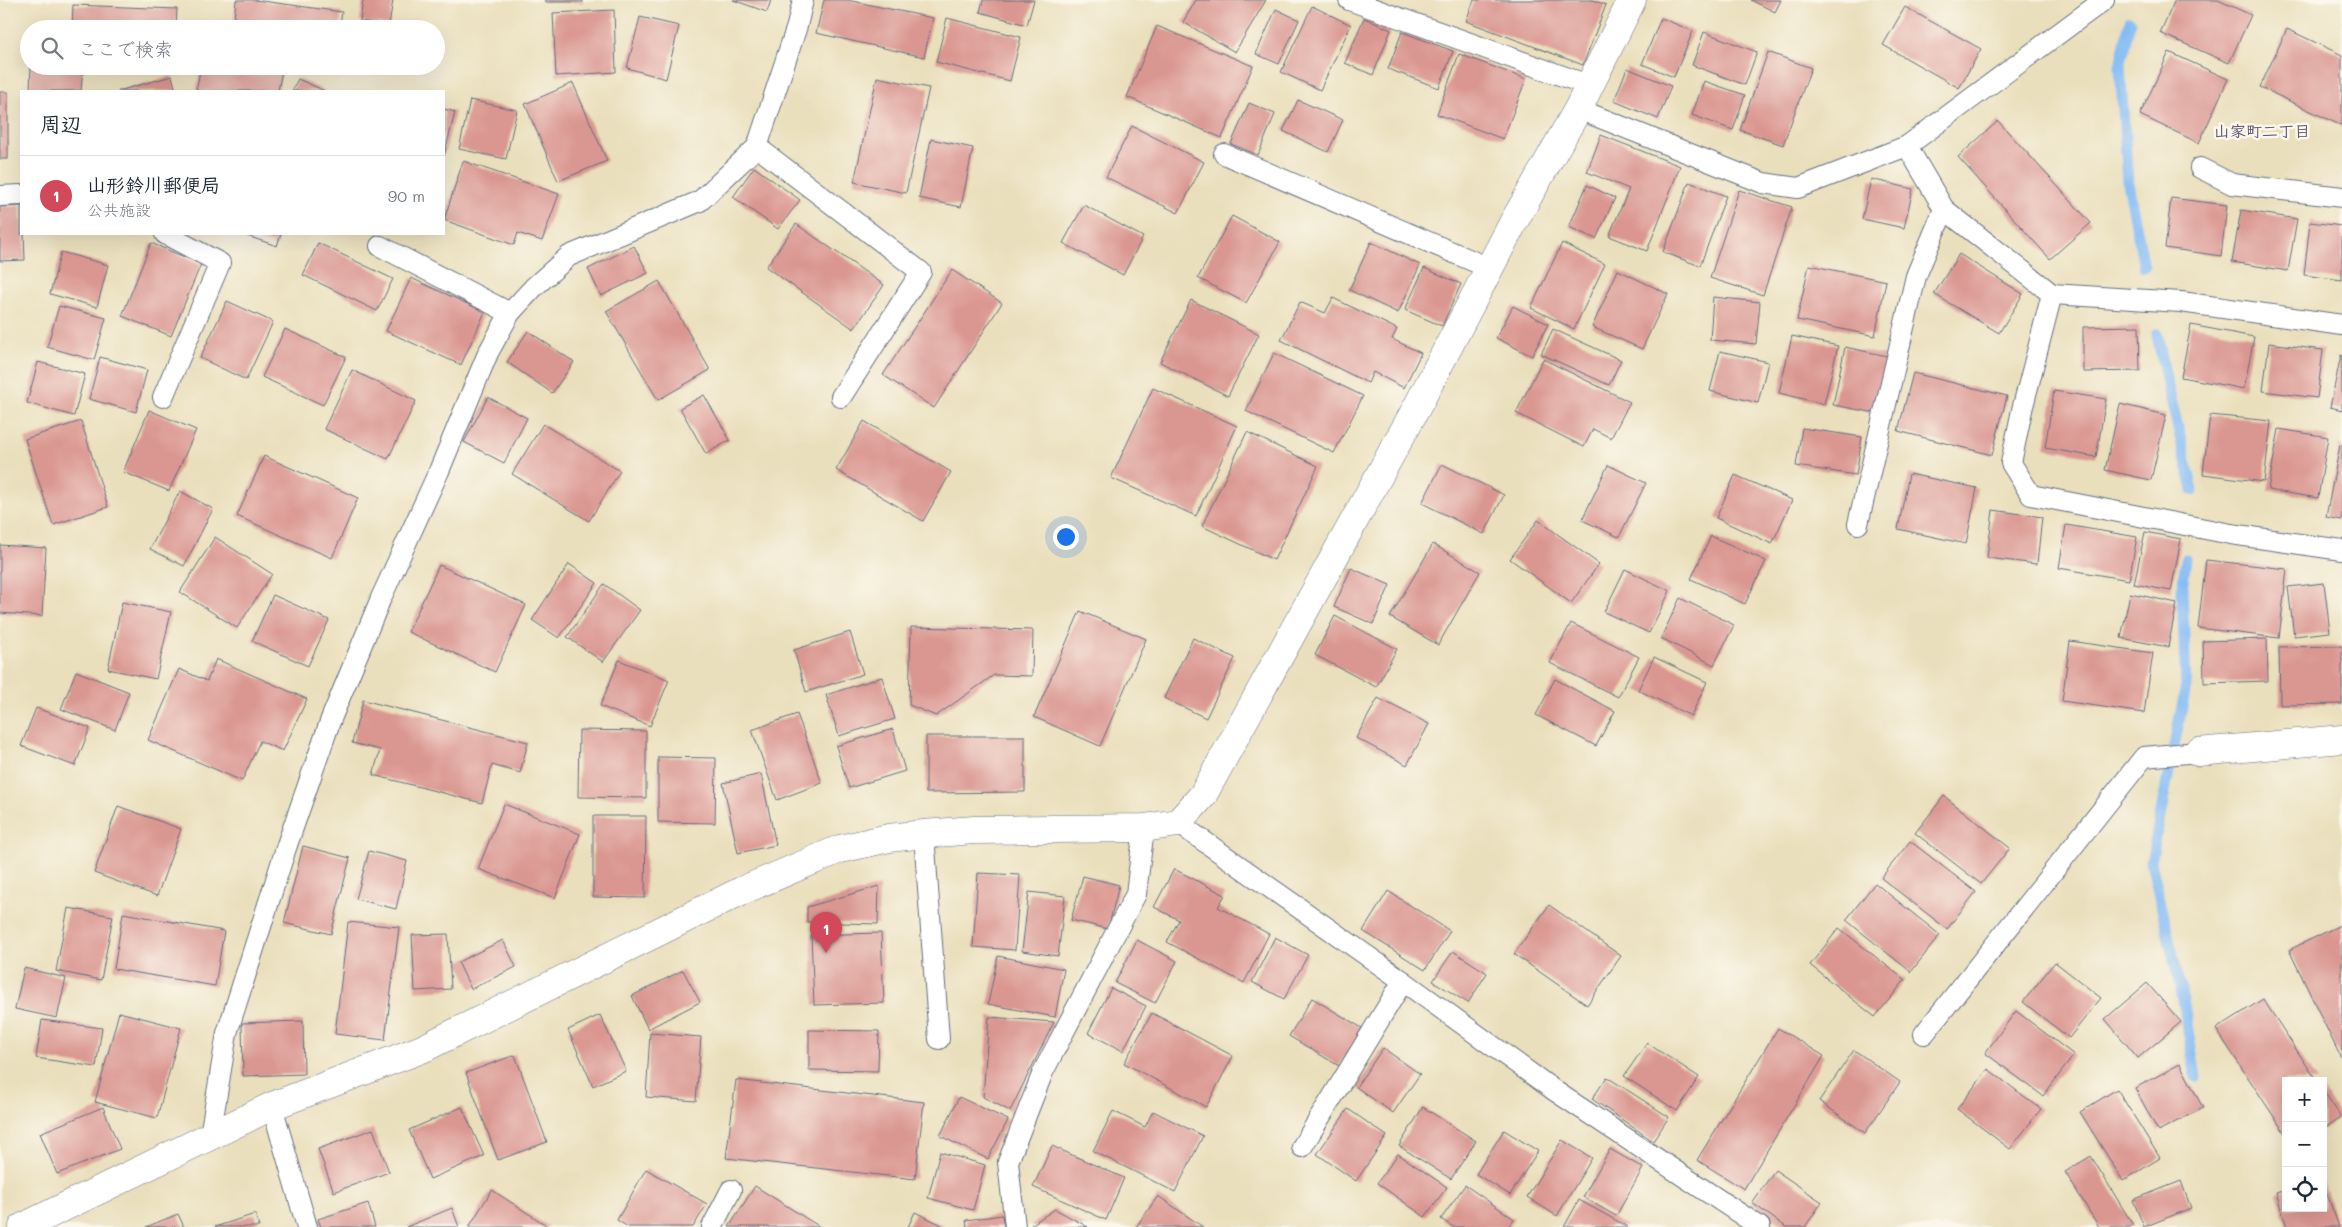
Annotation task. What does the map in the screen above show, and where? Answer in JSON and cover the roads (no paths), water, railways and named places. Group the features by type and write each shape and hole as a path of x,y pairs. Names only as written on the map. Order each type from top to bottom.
{"street":[{"path":"29,1226 272,1106 422,1049 741,891 840,850 889,838 974,830 1144,828 1178,823 1203,795 1418,405 1489,268 1583,97 1632,0"},
{"path":"2198,752 2342,738"}],"lane":[{"path":"210,1136 227,1032 287,845 331,719 381,598 439,470 488,353 510,313 534,288 570,256 700,202 757,147 797,26 803,0"},
{"path":"1349,0 1583,97 1763,183 1798,188 1907,146 2104,0"},
{"path":"1907,146 1944,210 2052,294 2181,302 2342,325"},
{"path":"757,147 921,272 841,397"},
{"path":"1224,154 1489,268"},
{"path":"2200,168 2232,184 2342,197"},
{"path":"0,196 20,195"},
{"path":"1858,524 1916,276 1944,210"},
{"path":"163,397 220,263 167,235"},
{"path":"380,246 510,313"},
{"path":"2052,294 2022,410 2011,462 2031,495 2231,534 2342,550"},
{"path":"1924,1034 2144,757 2198,752"},
{"path":"1178,823 1403,981 1554,1092 1760,1227"},
{"path":"1016,1227 1008,1162 1043,1072 1136,894 1144,828"},
{"path":"924,834 939,1039"},
{"path":"1302,1147 1403,981"},
{"path":"272,1106 307,1227"},
{"path":"712,1227 731,1190"}],"waterway":[{"path":"2130,21 2120,66 2128,183 2144,267"},
{"path":"2157,334 2193,490"},
{"path":"2186,559 2182,589 2186,686 2151,862 2182,994 2196,1077"}],"place":[{"name":"山形鈴川郵便局","path":"826,953"}],"district":[{"name":"山家町二丁目","path":"2262,131"}]}
